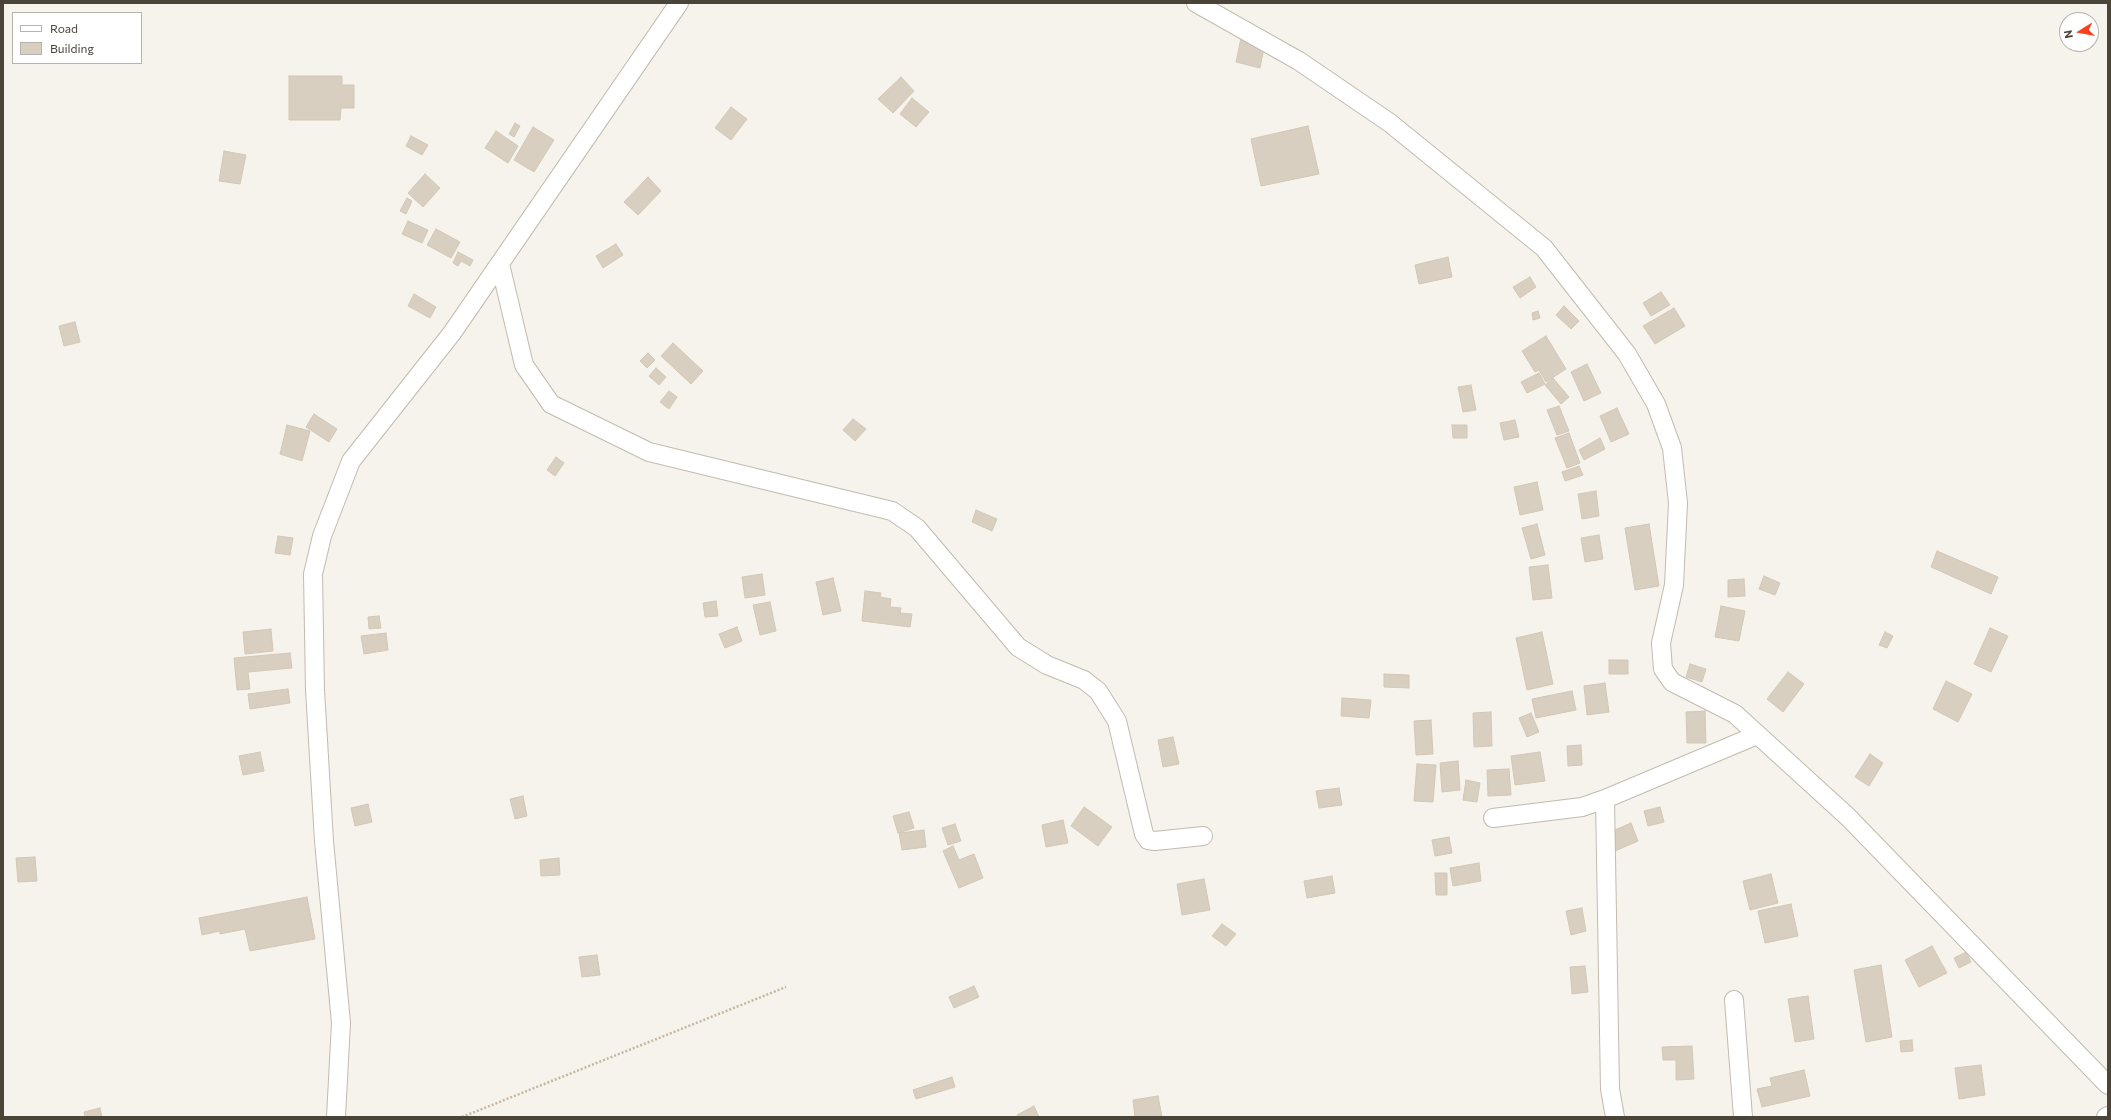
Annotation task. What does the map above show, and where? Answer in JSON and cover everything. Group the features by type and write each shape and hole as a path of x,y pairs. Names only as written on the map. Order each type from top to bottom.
{"street":[{"path":"336,1117 341,1023 322,810 315,690 313,574 322,536 351,461 452,333 679,3"},
{"path":"1196,3 1299,61 1390,123 1544,248 1627,354 1656,404 1672,448 1678,503 1674,585 1661,643 1664,669 1672,682 1735,714 1848,817 2108,1086"},
{"path":"500,264 524,365 551,404 649,452 892,511 917,528 1018,647 1047,665 1084,680 1098,691 1117,721 1144,834 1148,840 1155,841 1203,836"},
{"path":"1493,818 1582,807 1605,799 1758,735"},
{"path":"1605,799 1610,1089 1615,1117"},
{"path":"1734,1000 1743,1117"}],"path":[{"path":"462,1117 786,987"}],"building":[{"path":"1241,38 1265,43 1260,68 1236,62"},
{"path":"289,76 342,76 342,85 354,85 354,108 341,108 340,120 289,120"},
{"path":"901,77 914,91 893,113 878,99"},
{"path":"912,98 929,112 916,127 900,114"},
{"path":"731,107 747,119 731,140 715,128"},
{"path":"515,123 520,126 514,137 509,134"},
{"path":"1308,126 1319,174 1261,186 1251,139"},
{"path":"533,127 554,140 534,172 514,160"},
{"path":"496,131 518,146 508,163 485,148"},
{"path":"411,136 428,145 422,155 406,146"},
{"path":"224,151 246,155 240,184 219,181"},
{"path":"425,174 440,188 423,207 408,193"},
{"path":"648,177 661,191 638,215 624,202"},
{"path":"407,198 412,201 406,214 400,211"},
{"path":"408,221 428,230 422,243 402,234"},
{"path":"436,229 460,242 451,258 427,245"},
{"path":"616,244 623,255 603,268 596,256"},
{"path":"458,252 473,260 470,266 461,261 458,266 453,263"},
{"path":"1448,257 1452,277 1419,284 1415,265"},
{"path":"1530,277 1536,287 1520,298 1513,287"},
{"path":"1661,292 1670,305 1651,316 1643,303"},
{"path":"414,294 436,307 430,318 408,306"},
{"path":"1564,306 1579,321 1571,329 1556,315"},
{"path":"1674,308 1685,326 1655,344 1643,326"},
{"path":"1538,311 1540,318 1533,320 1532,313"},
{"path":"75,322 80,342 64,346 59,326"},
{"path":"1546,336 1566,369 1546,382 1539,370 1535,372 1522,351"},
{"path":"673,343 703,371 691,384 661,356"},
{"path":"648,353 655,360 647,368 640,361"},
{"path":"1587,364 1601,393 1584,401 1571,372"},
{"path":"656,368 666,377 659,385 649,376"},
{"path":"1539,373 1545,384 1527,393 1521,382"},
{"path":"1553,378 1569,397 1561,404 1545,385"},
{"path":"1471,385 1476,410 1463,412 1458,387"},
{"path":"669,391 677,397 669,409 660,402"},
{"path":"1559,406 1569,431 1557,435 1547,410"},
{"path":"1617,408 1629,434 1611,442 1600,416"},
{"path":"314,414 337,429 329,442 306,427"},
{"path":"853,419 866,429 855,441 843,430"},
{"path":"1515,420 1519,437 1504,440 1500,423"},
{"path":"287,425 310,431 302,461 280,454"},
{"path":"1452,425 1467,425 1467,438 1453,438"},
{"path":"1569,433 1580,463 1567,468 1555,438"},
{"path":"1600,438 1605,449 1584,460 1579,450"},
{"path":"556,457 564,463 555,476 547,470"},
{"path":"1579,466 1583,475 1565,481 1562,472"},
{"path":"1537,482 1543,510 1520,515 1514,487"},
{"path":"1596,491 1599,516 1582,519 1578,494"},
{"path":"976,510 997,519 992,531 972,522"},
{"path":"1537,524 1545,555 1531,559 1522,528"},
{"path":"1649,524 1659,586 1635,590 1625,528"},
{"path":"1599,535 1603,559 1585,562 1581,538"},
{"path":"278,536 293,538 290,555 275,553"},
{"path":"1937,551 1998,577 1991,594 1931,567"},
{"path":"1548,565 1552,598 1533,600 1529,567"},
{"path":"762,574 765,595 745,598 742,577"},
{"path":"1764,576 1780,583 1775,595 1759,589"},
{"path":"833,578 841,611 823,615 816,582"},
{"path":"1744,579 1745,596 1728,597 1728,580"},
{"path":"865,591 881,593 880,597 891,599 890,607 901,608 900,613 912,614 910,627 862,621"},
{"path":"716,601 718,616 705,617 703,603"},
{"path":"770,602 776,631 760,635 753,605"},
{"path":"1721,606 1745,611 1739,641 1715,637"},
{"path":"379,616 381,628 369,629 368,617"},
{"path":"737,627 742,641 725,648 719,634"},
{"path":"1990,628 2008,636 1991,672 1974,664"},
{"path":"271,629 273,651 245,654 243,632"},
{"path":"1542,632 1553,684 1527,690 1516,638"},
{"path":"1885,632 1893,636 1887,648 1879,645"},
{"path":"386,633 388,650 364,654 361,636"},
{"path":"290,653 292,668 248,672 250,689 237,690 234,658"},
{"path":"1609,660 1628,660 1628,674 1609,674"},
{"path":"1690,664 1706,669 1702,682 1686,677"},
{"path":"1788,672 1804,684 1783,712 1767,699"},
{"path":"1384,674 1409,675 1409,688 1384,687"},
{"path":"1946,681 1972,694 1958,722 1933,709"},
{"path":"1605,683 1609,712 1587,715 1584,686"},
{"path":"288,689 290,703 250,709 248,694"},
{"path":"1572,691 1576,710 1536,718 1532,699"},
{"path":"1342,698 1371,700 1369,718 1341,716"},
{"path":"1705,711 1706,743 1687,743 1686,712"},
{"path":"1491,712 1492,746 1474,747 1473,713"},
{"path":"1531,713 1539,732 1527,737 1519,718"},
{"path":"1431,720 1433,754 1416,755 1414,721"},
{"path":"1173,737 1179,764 1163,767 1158,740"},
{"path":"1581,745 1582,765 1568,766 1567,746"},
{"path":"260,752 264,771 243,775 239,756"},
{"path":"1540,752 1545,781 1515,785 1511,756"},
{"path":"1870,754 1883,763 1869,786 1855,777"},
{"path":"1458,761 1460,790 1442,792 1440,763"},
{"path":"1417,764 1436,765 1433,802 1414,801"},
{"path":"1509,769 1511,795 1488,796 1487,770"},
{"path":"1466,780 1480,783 1477,802 1463,800"},
{"path":"1339,788 1342,805 1319,808 1316,791"},
{"path":"523,796 527,816 515,819 510,799"},
{"path":"368,804 372,822 355,826 351,808"},
{"path":"1084,807 1112,827 1098,846 1071,826"},
{"path":"1660,807 1664,822 1648,826 1644,811"},
{"path":"909,812 914,828 898,833 893,816"},
{"path":"1063,820 1068,843 1046,847 1042,825"},
{"path":"1631,823 1638,841 1615,851 1608,833"},
{"path":"955,824 961,841 948,845 942,828"},
{"path":"924,830 926,847 902,850 899,833"},
{"path":"1449,837 1452,853 1435,856 1432,840"},
{"path":"953,846 959,860 974,854 983,878 959,888 943,851"},
{"path":"35,857 37,881 18,882 16,858"},
{"path":"559,858 560,875 541,876 540,860"},
{"path":"1479,863 1481,881 1453,886 1450,868"},
{"path":"1435,873 1447,873 1447,895 1436,895"},
{"path":"1771,874 1778,903 1750,910 1743,881"},
{"path":"1332,876 1335,893 1307,898 1304,881"},
{"path":"1204,879 1210,910 1182,915 1177,884"},
{"path":"307,897 315,939 250,951 245,929 220,934 220,931 202,935 199,918"},
{"path":"1791,904 1798,936 1765,943 1758,911"},
{"path":"1582,908 1586,931 1571,935 1566,911"},
{"path":"1222,924 1236,934 1226,946 1212,936"},
{"path":"1932,946 1947,973 1919,987 1905,960"},
{"path":"1966,952 1971,962 1959,968 1954,958"},
{"path":"597,955 600,975 582,977 579,957"},
{"path":"1881,965 1892,1037 1866,1042 1854,970"},
{"path":"1585,966 1588,992 1572,994 1570,967"},
{"path":"974,986 979,997 954,1008 949,997"},
{"path":"1808,996 1814,1039 1795,1042 1788,999"},
{"path":"1912,1040 1913,1051 1901,1052 1900,1041"},
{"path":"1692,1046 1694,1079 1676,1080 1676,1060 1663,1060 1662,1047"},
{"path":"1981,1065 1985,1095 1959,1099 1955,1068"},
{"path":"1804,1070 1810,1096 1762,1107 1757,1089 1772,1086 1770,1078"},
{"path":"952,1077 955,1087 916,1099 913,1090"},
{"path":"1158,1096 1162,1117 1135,1117 1133,1100"},
{"path":"1034,1106 1039,1117 1018,1117 1017,1115"},
{"path":"100,1108 102,1117 85,1117 84,1112"}]}
